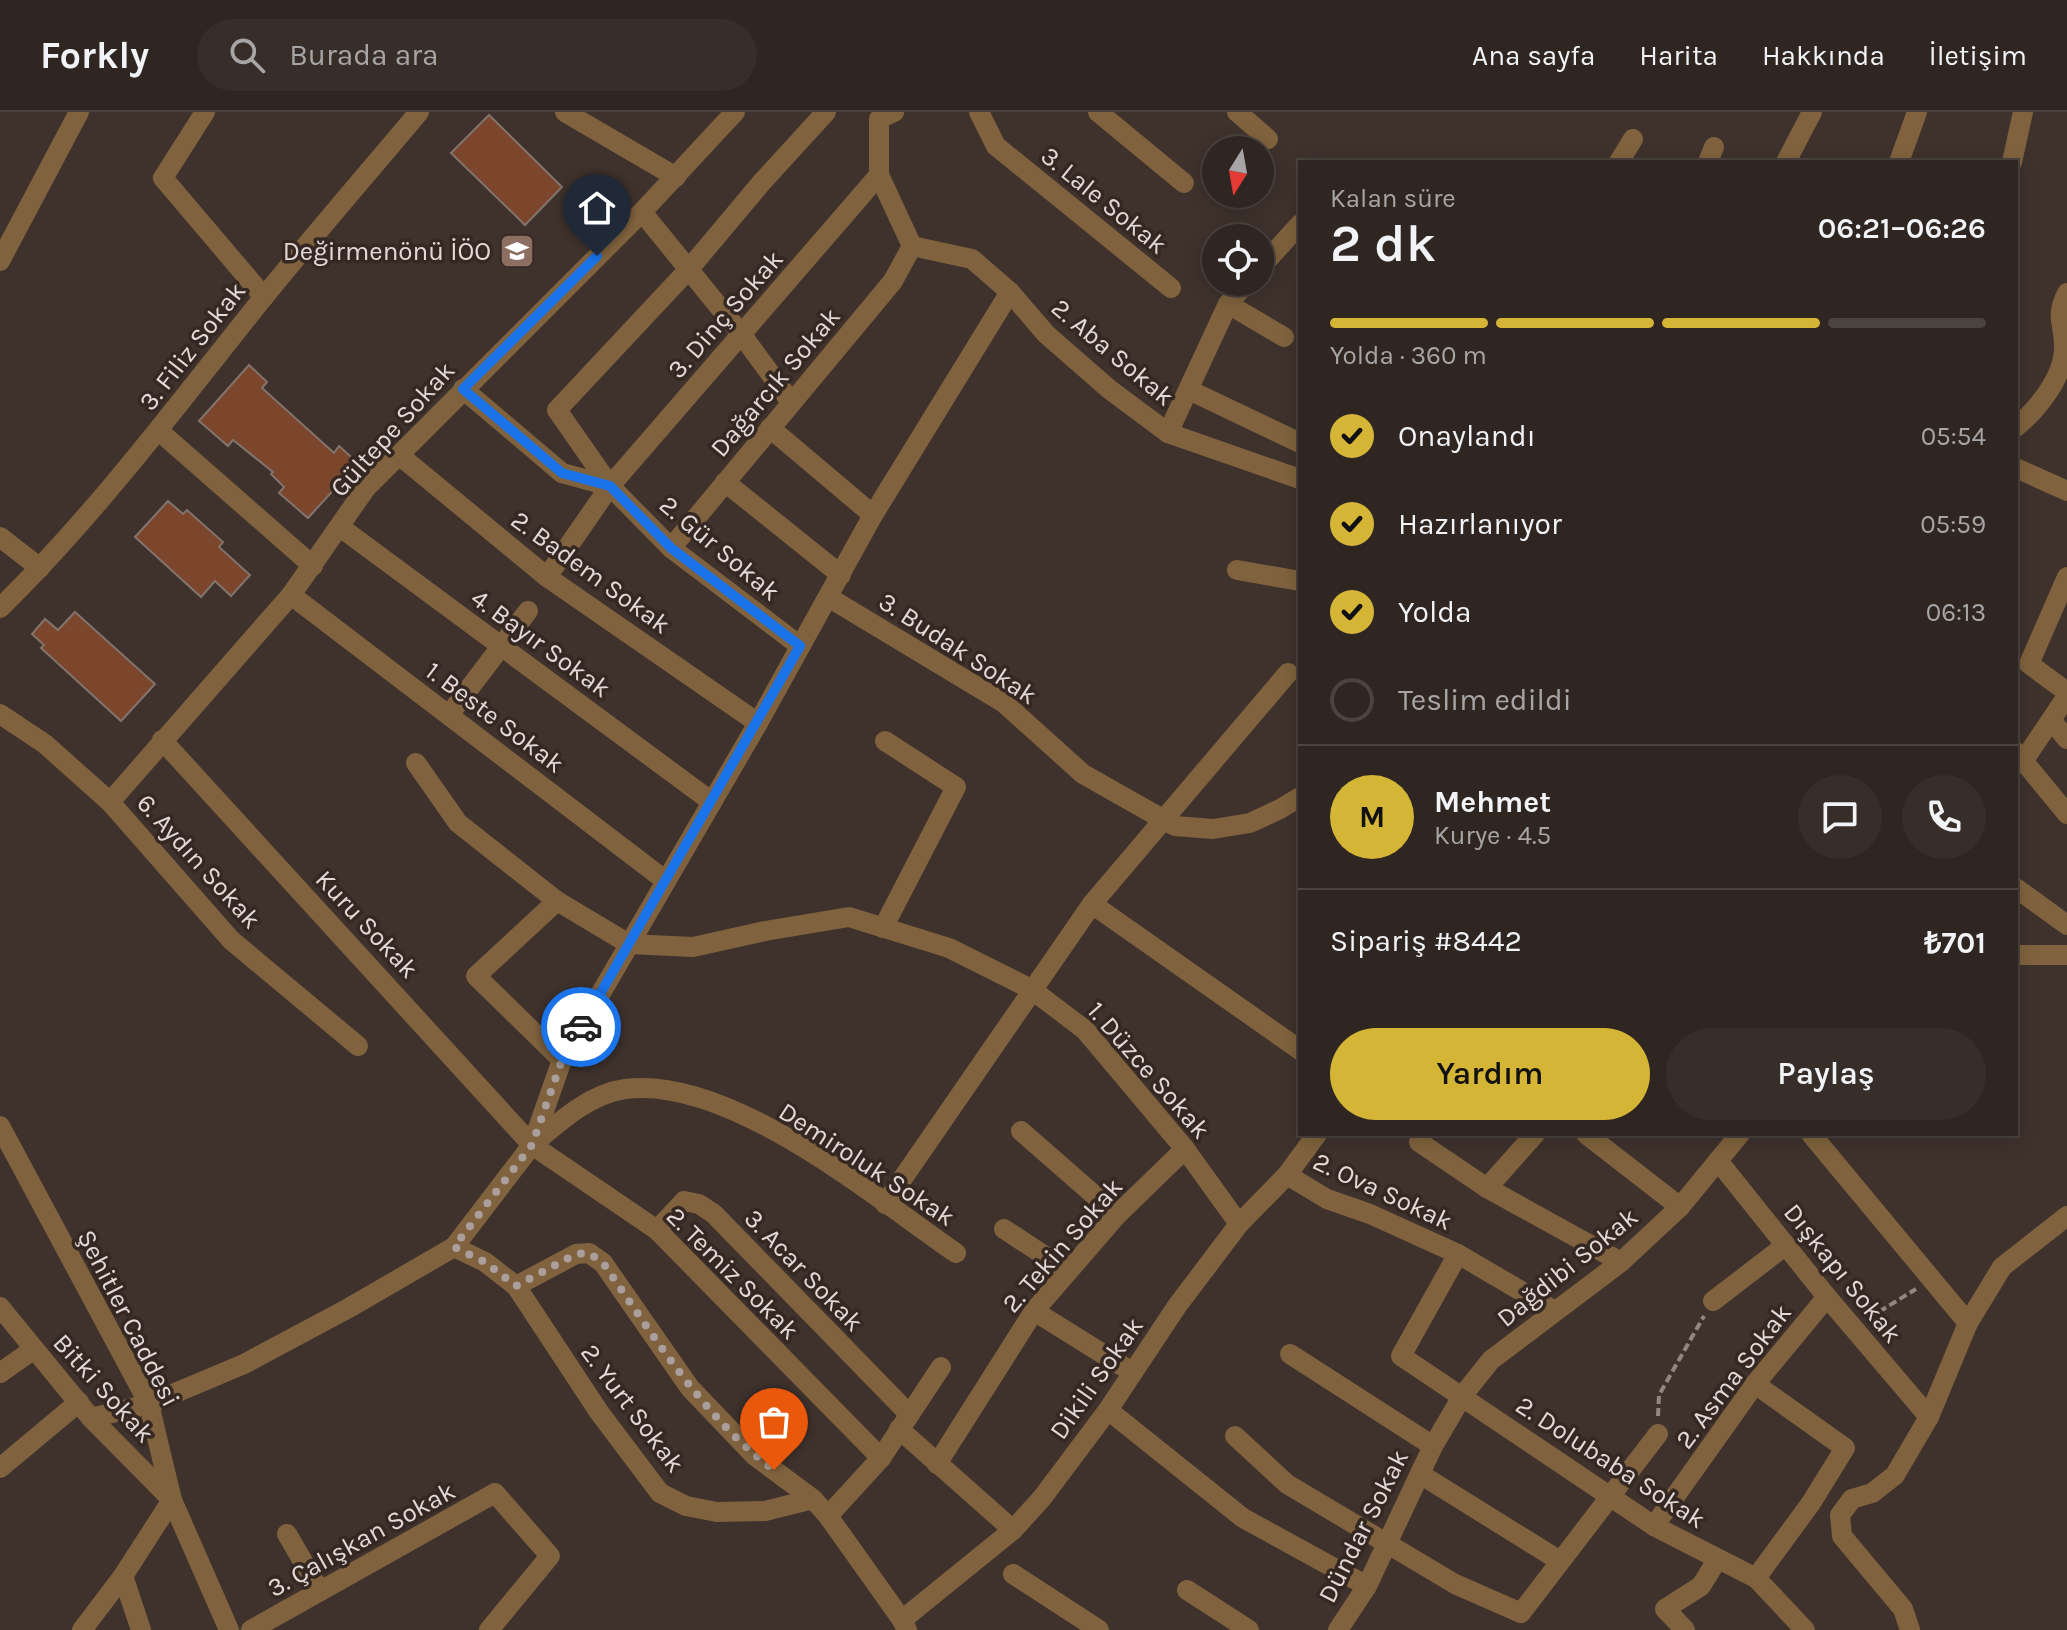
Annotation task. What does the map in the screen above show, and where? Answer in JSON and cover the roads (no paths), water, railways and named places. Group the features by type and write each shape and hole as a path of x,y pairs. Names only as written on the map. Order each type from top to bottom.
{"street":[{"path":"0,261 79,112"},
{"path":"205,112 163,178 264,297"},
{"name":"3. Filiz Sokak","path":"0,608 40,568 159,431 264,297 419,112"},
{"path":"565,112 676,177"},
{"name":"Gültepe Sokak","path":"110,802 291,595 366,488 642,212 735,112"},
{"path":"689,269 826,112"},
{"name":"3. Lale Sokak","path":"979,112 996,146 1171,288"},
{"path":"1098,112 1184,183"},
{"path":"1237,112 1265,136"},
{"path":"1787,160 1812,112"},
{"path":"1900,160 1917,112"},
{"path":"2012,160 2023,112"},
{"path":"882,114 879,175 912,246"},
{"path":"1620,160 1633,139"},
{"name":"3. Dinç Sokak","path":"547,577 610,486 879,175"},
{"path":"642,212 742,335 791,402"},
{"path":"1274,253 1298,226"},
{"name":"2. Aba Sokak","path":"912,246 972,259 1010,292 1056,343 1109,389 1168,433 1290,476"},
{"name":"Dağarcık Sokak","path":"671,548 893,281 912,246"},
{"name":"2. Gür Sokak","path":"689,269 557,410 610,486 671,548 800,646"},
{"path":"0,1468 85,1410 149,1404 244,1364 454,1247 532,1145 562,1060 758,723 873,515 1010,292"},
{"path":"2018,425 2028,417 2057,376 2066,349 2059,309 2067,293"},
{"path":"1168,433 1228,304 1235,296"},
{"path":"1228,304 1284,337"},
{"path":"463,389 562,473 610,486"},
{"path":"1189,390 1298,442"},
{"path":"770,428 873,515"},
{"path":"159,431 313,566"},
{"name":"2. Badem Sokak","path":"399,455 547,577 758,723"},
{"path":"2018,469 2067,491"},
{"path":"725,482 841,575"},
{"name":"4. Bayır Sokak","path":"340,527 712,802"},
{"path":"0,537 40,568"},
{"path":"1237,570 1298,581"},
{"path":"2067,577 2029,664 2067,694 2051,720 2020,756 2067,814"},
{"name":"1. Beste Sokak","path":"291,595 666,881"},
{"name":"3. Budak Sokak","path":"828,597 1004,703 1083,774 1170,822"},
{"path":"449,715 528,611"},
{"path":"885,1204 1092,904 1170,822 1288,673"},
{"name":"6. Aydın Sokak","path":"0,714 45,744 110,802 231,940 358,1046"},
{"path":"2051,720 2067,739"},
{"name":"Kuru Sokak","path":"162,740 532,1145"},
{"path":"883,928 956,787 885,741"},
{"path":"416,763 458,823 557,901 629,944"},
{"path":"1170,822 1213,829 1250,823 1298,798"},
{"path":"2018,889 2067,925"},
{"path":"557,901 476,976 562,1060"},
{"path":"1092,904 1298,1049"},
{"name":"1. Düzce Sokak","path":"629,944 693,947 849,917 949,948 1031,989 1085,1030 1185,1149 1239,1224"},
{"path":"2018,955 2067,955"},
{"name":"Demiroluk Sokak","path":"532,1145 575,1108 622,1089 664,1088 728,1107 800,1144 956,1253"},
{"name":"Şehitler Caddesi","path":"0,1126 149,1404 172,1500 229,1630"},
{"path":"1021,1131 1117,1215"},
{"name":"Dikili Sokak","path":"905,1625 1013,1530 1042,1498 1239,1224 1287,1175 1316,1136"},
{"path":"1487,1188 1533,1136"},
{"path":"1589,1136 1680,1207"},
{"name":"Dağdibi Sokak","path":"1433,1446 1463,1395 1491,1360 1621,1262 1680,1207 1719,1162 1734,1136"},
{"path":"1813,1136 1968,1323"},
{"path":"1419,1142 1487,1188 1621,1262"},
{"name":"2. Temiz Sokak","path":"532,1145 657,1230 881,1458"},
{"name":"2. Tekin Sokak","path":"937,1464 1034,1311 1117,1215 1185,1149"},
{"name":"Dışkapı Sokak","path":"1719,1162 1827,1297 1929,1417"},
{"name":"2. Ova Sokak","path":"1287,1175 1327,1199 1370,1214 1458,1254 1555,1311"},
{"name":"3. Acar Sokak","path":"657,1230 684,1201 699,1204 714,1214 904,1421"},
{"path":"1910,1630 1903,1609 1842,1536 1840,1515 1852,1499 1872,1493 1895,1475 1929,1417 1968,1323 2002,1267 2067,1216"},
{"path":"1004,1229 1068,1271"},
{"path":"1713,1301 1786,1245"},
{"name":"2. Yurt Sokak","path":"454,1247 485,1262 516,1286 599,1412 660,1493 686,1506 717,1512 765,1511 813,1499"},
{"path":"516,1286 576,1254 589,1253 603,1263 690,1388 755,1456 813,1499 905,1625"},
{"name":"2. Ova Sokak","path":"1458,1254 1401,1356 1463,1395"},
{"name":"2. Asma Sokak","path":"1654,1526 1755,1384 1827,1297"},
{"name":"Bitki Sokak","path":"0,1307 85,1410 172,1500"},
{"path":"1034,1311 1132,1372"},
{"path":"0,1373 34,1349"},
{"path":"1290,1354 1433,1446"},
{"path":"828,1516 881,1458 941,1367"},
{"path":"1755,1384 1845,1448 1811,1503 1756,1578"},
{"name":"2. Dolubaba Sokak","path":"1463,1395 1609,1498 1654,1526 1756,1578 1805,1630"},
{"path":"1108,1410 1243,1518 1367,1586"},
{"path":"904,1421 937,1464 1013,1530"},
{"path":"1235,1436 1287,1484 1455,1584 1521,1613 1658,1434"},
{"name":"Dündar Sokak","path":"1342,1628 1367,1586 1433,1446"},
{"path":"1420,1474 1560,1561"},
{"name":"3. Çalışkan Sokak","path":"251,1630 495,1493 550,1556 489,1630"},
{"path":"82,1630 123,1576 172,1500"},
{"path":"1811,1503 1840,1515"},
{"path":"287,1534 320,1591"},
{"path":"1685,1630 1665,1609 1701,1586 1717,1560"},
{"path":"1013,1574 1089,1628"},
{"path":"123,1576 141,1630"},
{"path":"1187,1590 1249,1630"}],"place":[{"name":"Değirmenönü İÖO","path":"517,251"}]}
